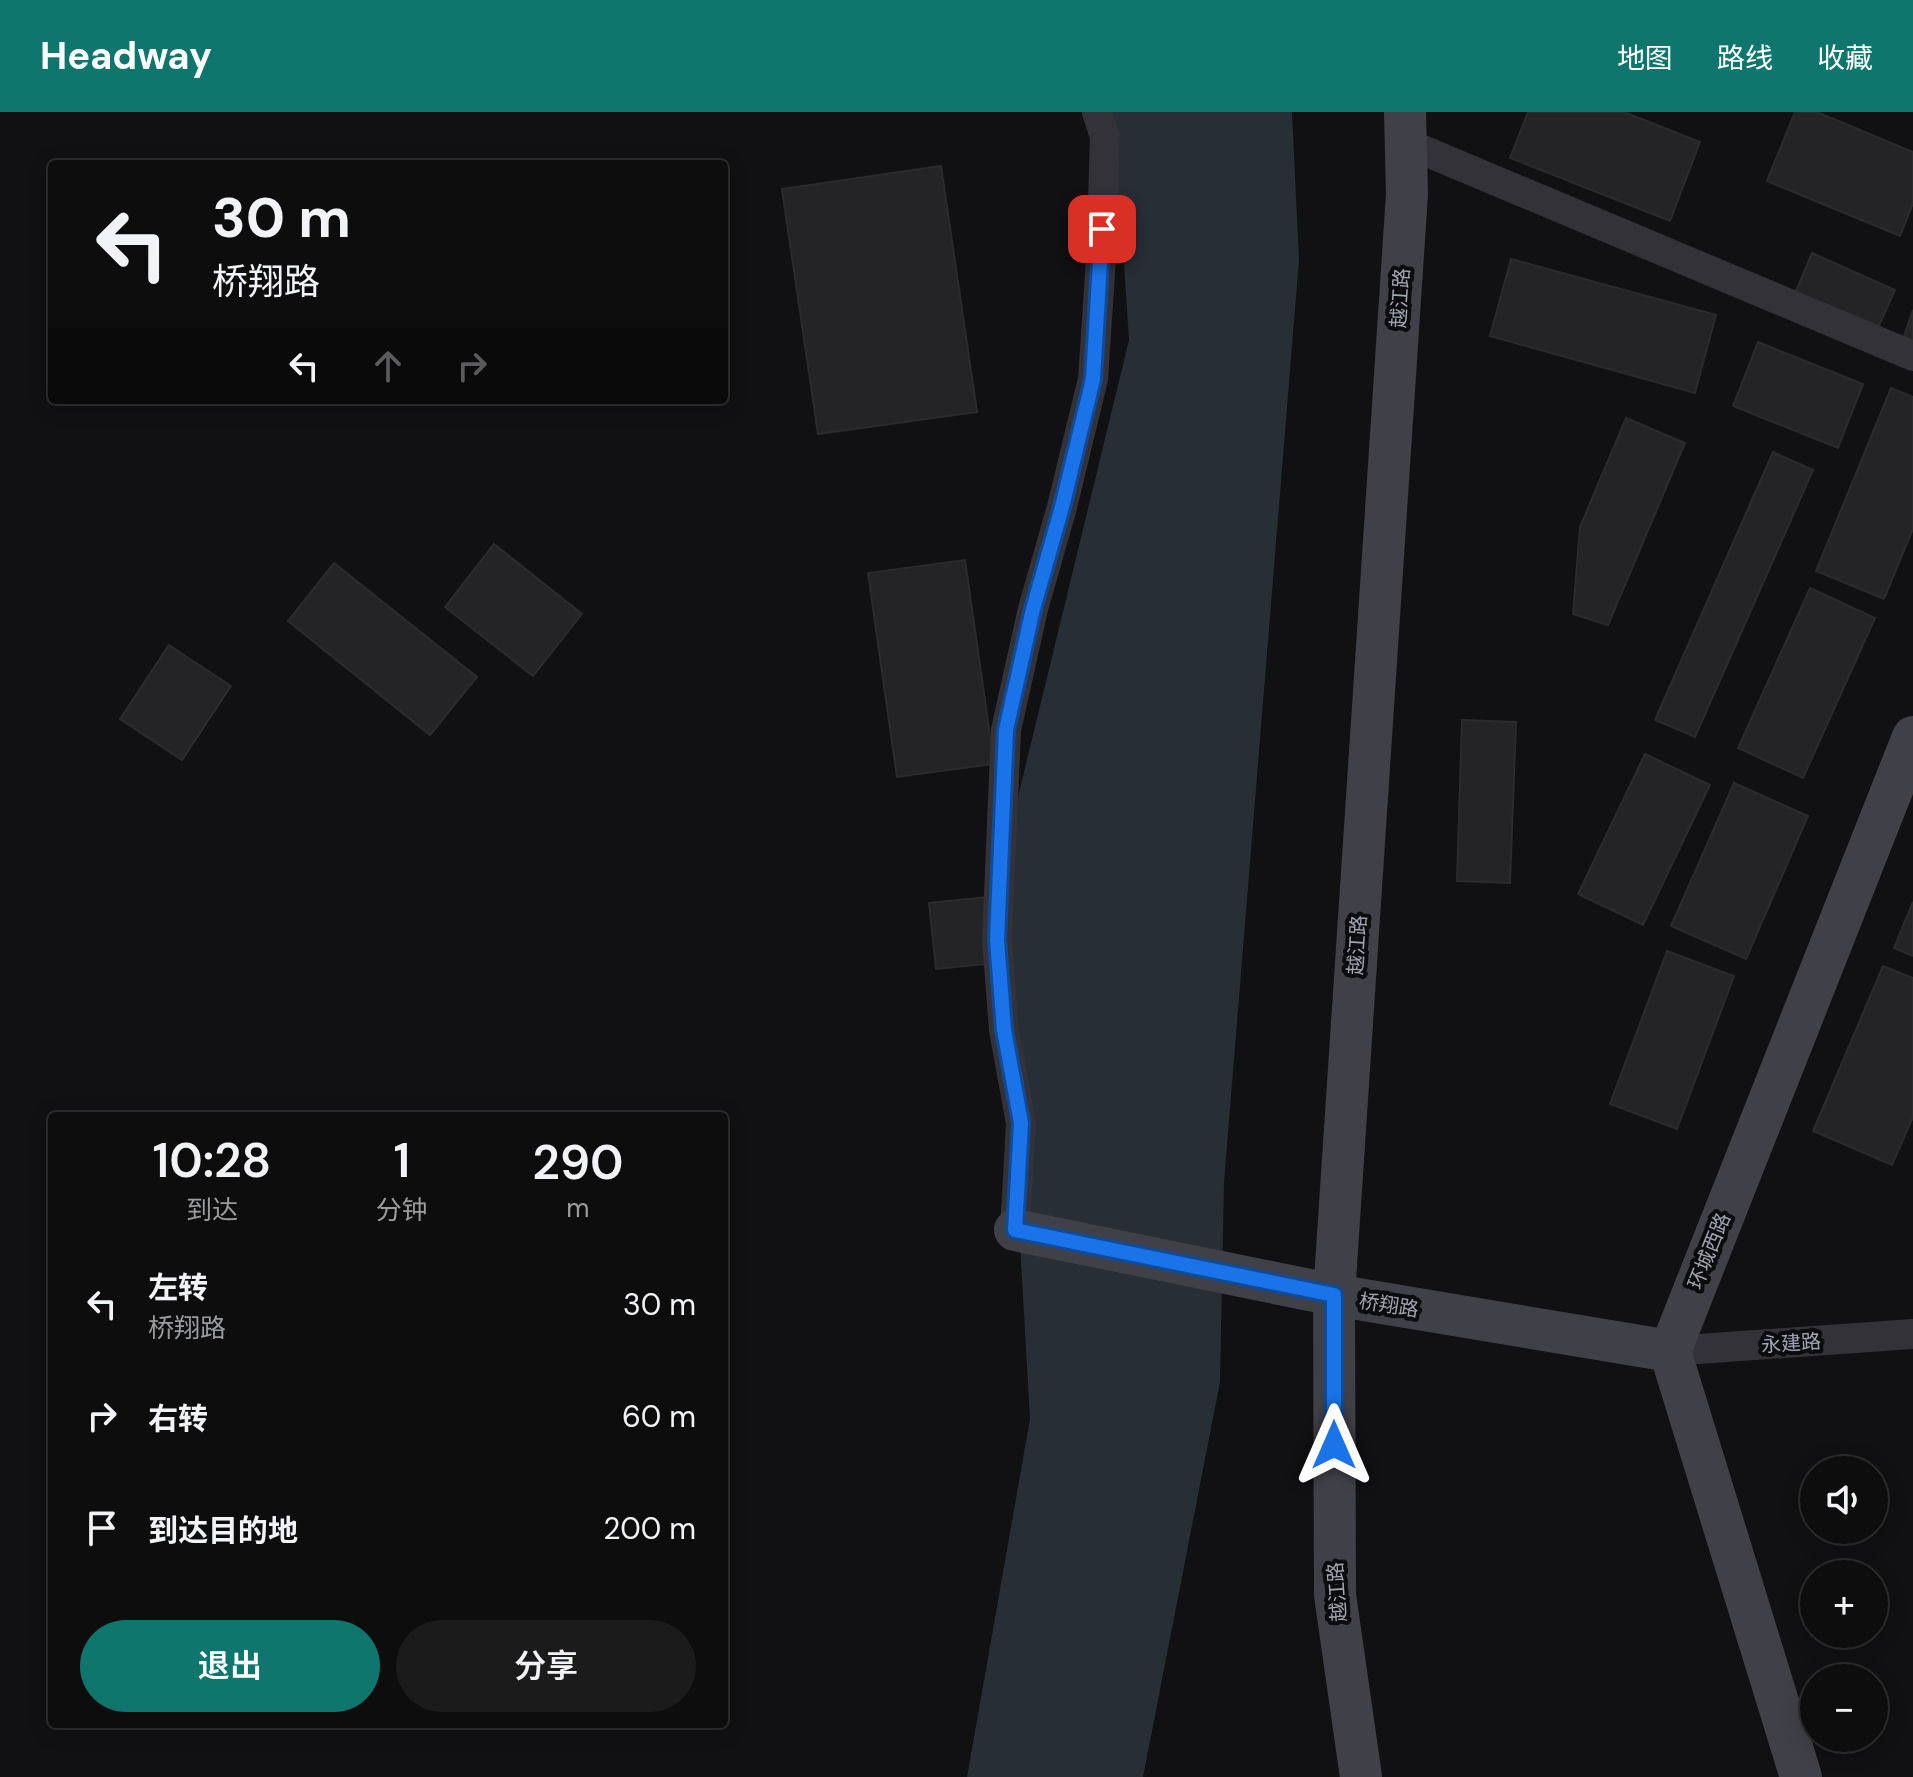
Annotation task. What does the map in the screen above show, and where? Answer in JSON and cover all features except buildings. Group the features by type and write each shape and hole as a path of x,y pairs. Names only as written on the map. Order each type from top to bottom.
{"street":[{"path":"1015,1230 1021,1123 1004,1030 997,940 1006,730 1033,609 1093,379 1105,137 1097,112"},
{"path":"1405,127 1913,356"},
{"name":"越江路","path":"1361,1777 1335,1595 1334,1295 1407,194 1405,127"},
{"name":"环城西路","path":"1670,1351 1913,737"},
{"name":"桥翔路","path":"1015,1230 1334,1295 1670,1351"},
{"name":"永建路","path":"1670,1351 1913,1334"},
{"path":"1670,1351 1801,1777"}],"shaded area":[{"path":"1101,112 1292,112 1299,260 1224,1182 1220,1382 1143,1777 967,1777 1030,1419 999,875 1129,340 1123,249"}],"route":[{"path":"1102,229 1093,379 1033,609 1006,730 997,940 1004,1030 1021,1123 1015,1230 1334,1295 1334,1445"}]}
